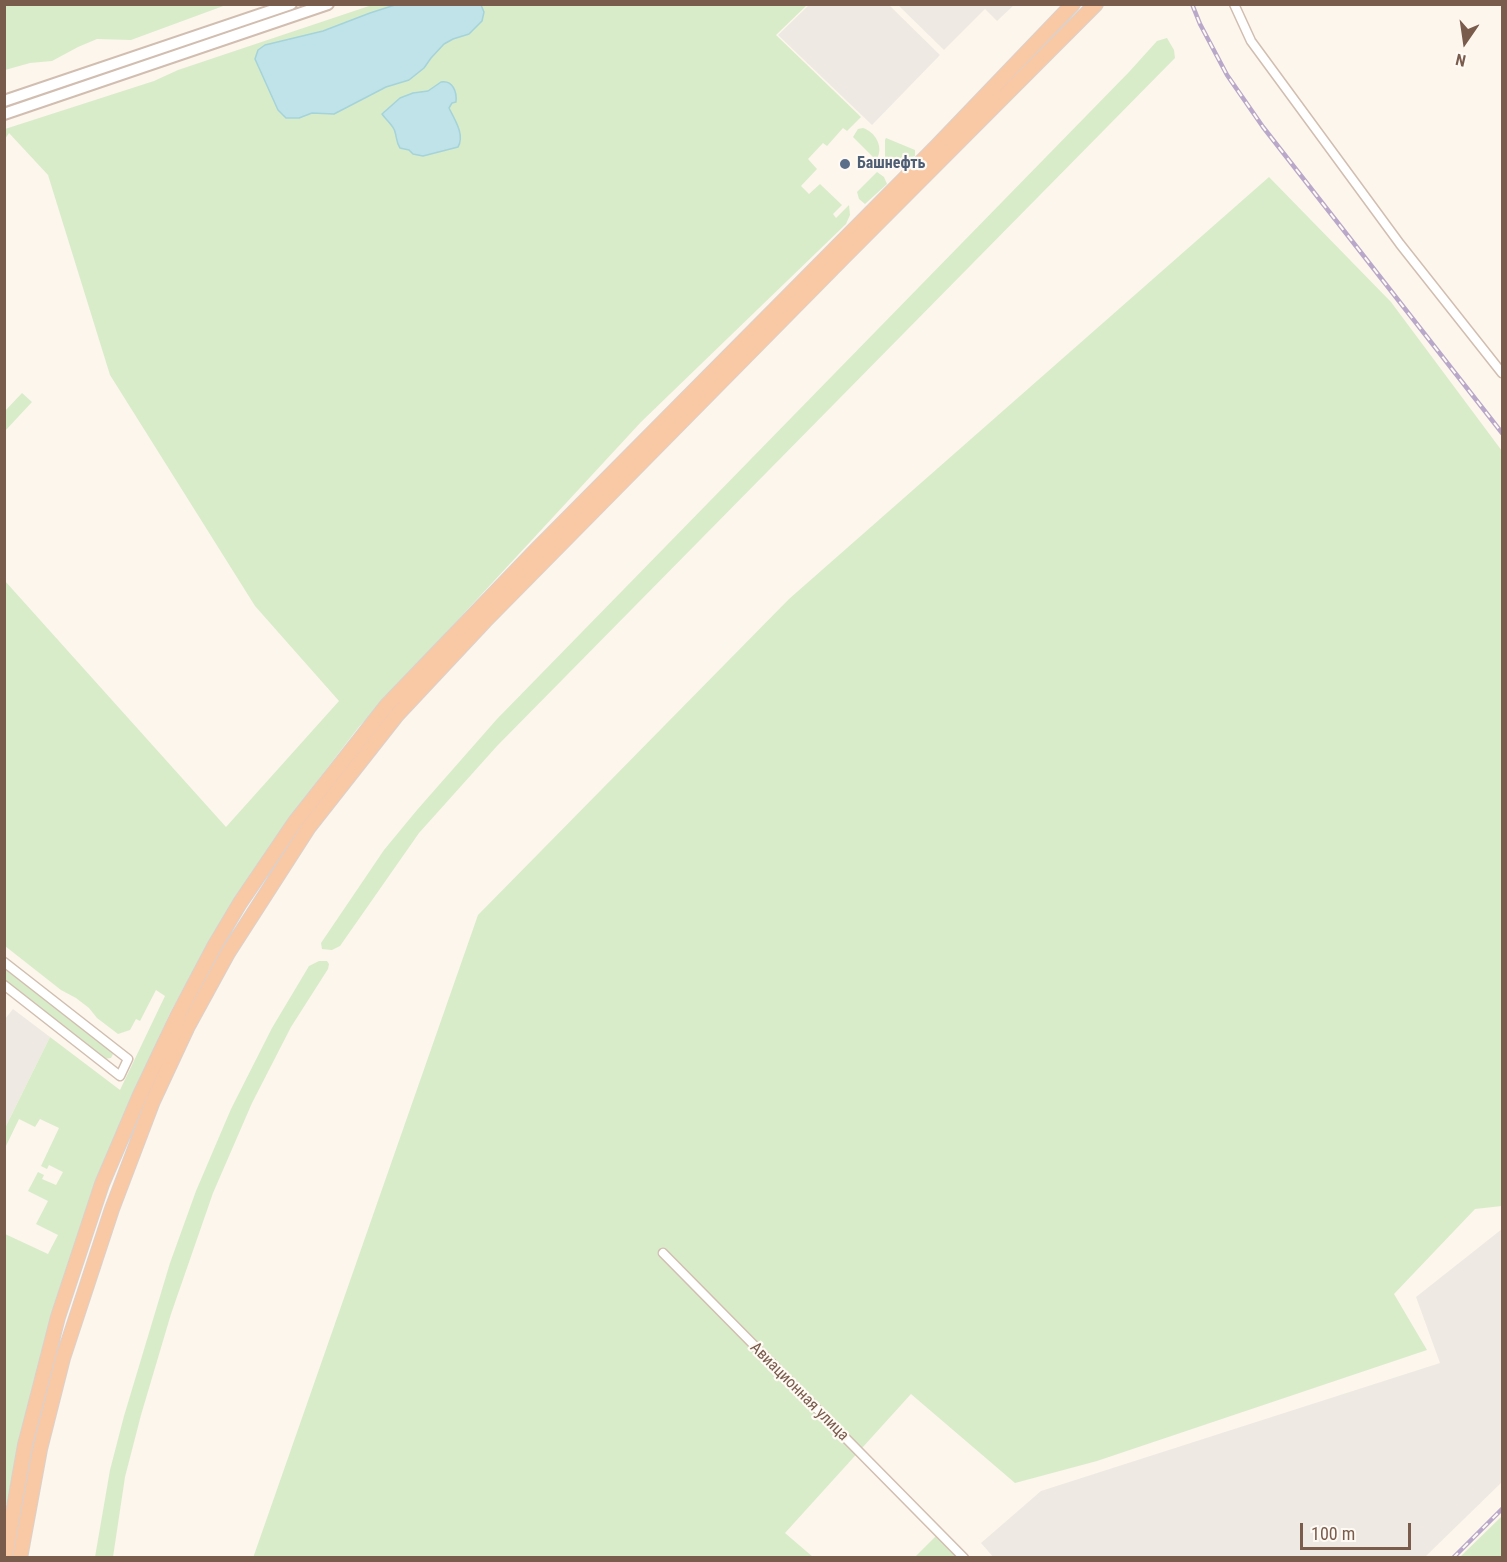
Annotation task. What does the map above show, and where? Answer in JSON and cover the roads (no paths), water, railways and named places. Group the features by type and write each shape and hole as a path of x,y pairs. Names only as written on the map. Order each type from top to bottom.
{"highway":[{"path":"5,1557 25,1445 58,1317 102,1184 150,1072 183,1005 240,903 295,822 387,705 536,550 936,147 1073,4"},
{"path":"20,1557 40,1449 63,1358 112,1209 153,1101 187,1028 228,953 309,827 397,715 485,621 1096,4"}],"street":[{"path":"4,101 291,4"},
{"path":"4,114 328,4"},
{"path":"1234,4 1251,41 1400,244 1503,373"},
{"path":"4,962 128,1059 120,1076 4,985"},
{"name":"Авиационная улица","path":"663,1253 964,1557"}],"water":[{"path":"398,4 481,5 484,12 482,21 469,34 444,44 424,68 409,80 386,87 334,114 312,113 299,118 286,118 278,110 255,59 258,50 265,45 323,31"},
{"path":"441,82 449,83 456,94 456,102 452,103 449,108 460,133 458,147 423,156 400,148 392,125 382,114 400,98 428,91"}],"railway":[{"path":"1192,4 1227,75 1263,127 1502,433"},
{"path":"1453,1558 1502,1509"}],"place":[{"name":"Башнефть","path":"845,164"}]}
